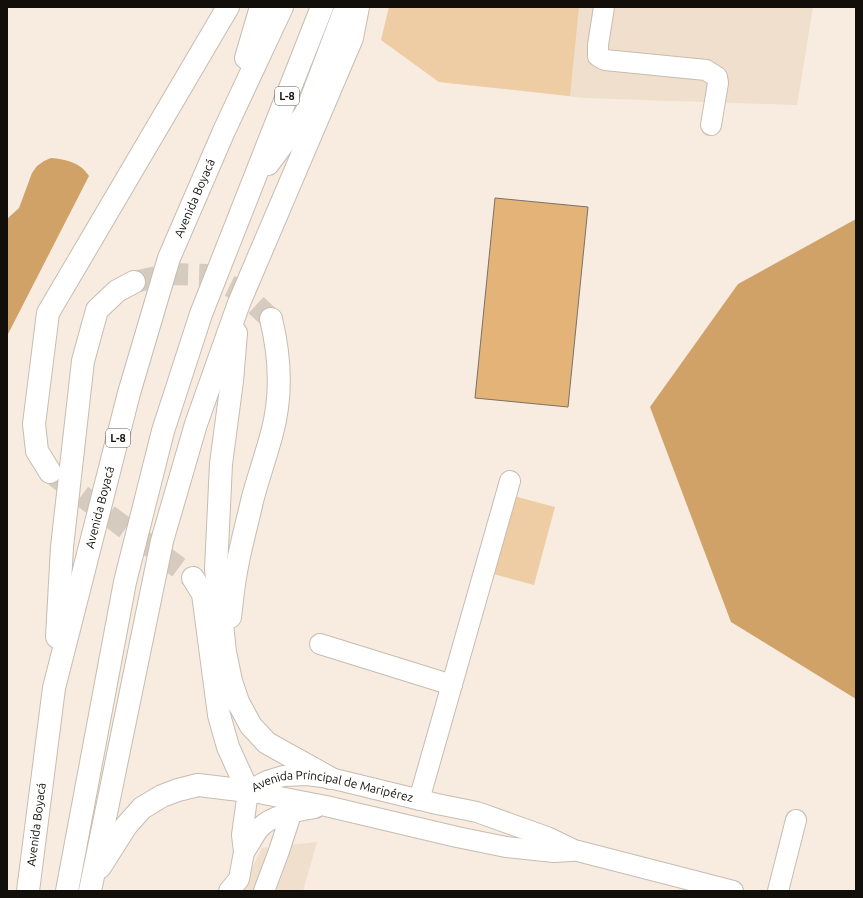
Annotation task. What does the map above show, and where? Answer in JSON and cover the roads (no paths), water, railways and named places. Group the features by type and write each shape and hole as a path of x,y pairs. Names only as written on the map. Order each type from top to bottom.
{"highway":[{"path":"50,472 37,451 34,424 48,313 228,7"},
{"path":"224,131 261,7"},
{"name":"Avenida Boyacá","path":"28,891 54,688 129,393 169,258 224,131 282,7"},
{"name":"L-8","path":"67,891 126,582 163,431 201,314 322,7"},
{"path":"252,186 306,113 346,7"},
{"path":"92,885 162,541 196,424 239,303 352,38 358,7"},
{"path":"54,688 62,547 83,361 97,310 117,291 134,282"},
{"path":"239,303 232,381 221,464 216,569 225,652 231,681 238,702 251,726 267,743 330,778"},
{"path":"225,652 236,571 253,500 272,432 277,401 278,358 276,336 271,319"},
{"path":"193,578 203,594 219,715 228,747 248,791"},
{"path":"92,885 126,826 142,808 162,796 198,785 248,791"}],"street":[{"path":"604,7 598,46 598,56 605,60 706,70 717,77 718,83 711,125"},
{"path":"419,800 510,481"},
{"path":"320,644 452,686"},
{"name":"Avenida Principal de Maripérez","path":"248,791 267,781 283,776 307,775 330,778 419,800 477,812 547,837 574,850 733,891"},
{"path":"229,891 239,879 244,852 242,835 248,791"},
{"name":"Avenida Principal de Maripérez","path":"248,791 326,806 506,847 554,852 574,850"},
{"path":"244,852 258,829 272,819 292,811 326,806"},
{"path":"264,891 292,811"},
{"path":"470,839 480,837 485,832 485,822 477,812"},
{"path":"778,891 796,820"}],"tunnel":[{"path":"134,282 170,274 207,275 242,292 271,319"},
{"path":"55,476 193,578"}]}
